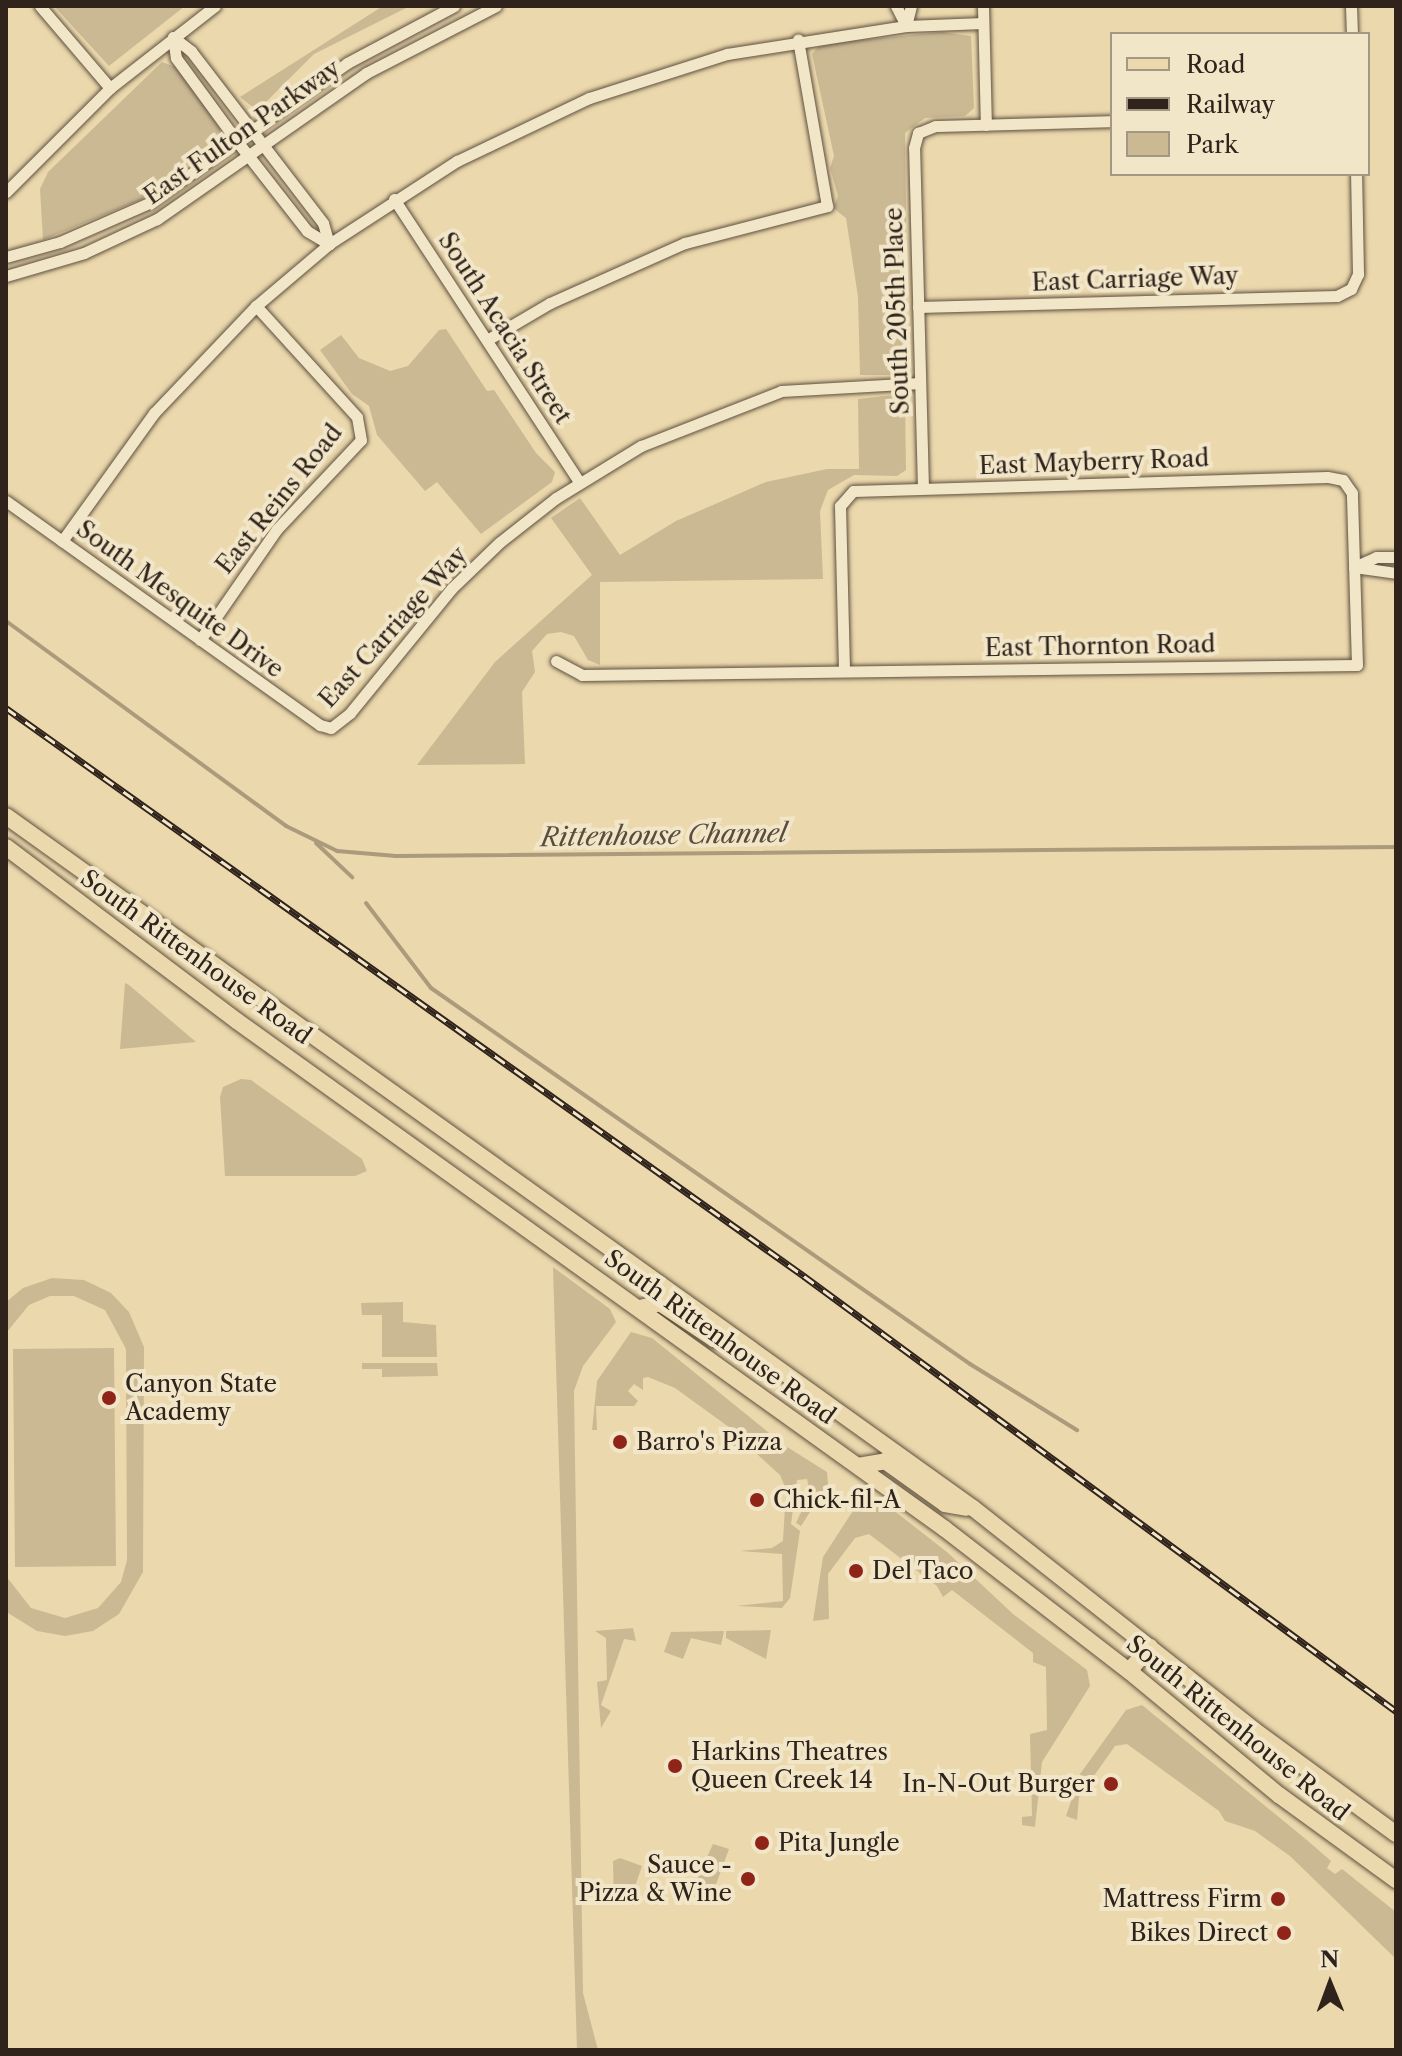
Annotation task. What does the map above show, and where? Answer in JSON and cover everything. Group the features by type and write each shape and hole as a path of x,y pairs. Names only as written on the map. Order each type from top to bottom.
{"main road":[{"name":"South Rittenhouse Road","path":"6,816 258,1000 973,1508 1396,1834"},
{"name":"South Rittenhouse Road","path":"6,847 241,1024 858,1466 1129,1671 1279,1795 1396,1880"},
{"path":"241,1024 258,1000"},
{"path":"640,1308 660,1303 714,1339 737,1341"},
{"path":"858,1466 885,1461 945,1504 973,1508"},
{"path":"1129,1671 1150,1647"}],"street":[{"path":"40,6 110,88"},
{"path":"6,192 110,88 215,6"},
{"name":"East Fulton Parkway","path":"6,257 60,242 127,214 347,63 454,6"},
{"name":"East Fulton Parkway","path":"6,276 125,236 366,73 496,6"},
{"path":"896,6 906,26"},
{"path":"906,26 911,6"},
{"path":"983,6 986,125 1110,121"},
{"path":"1351,6 1352,32"},
{"path":"62,541 154,413 256,306 329,244 394,199 509,134 589,98 657,74 798,39 906,26 983,23"},
{"path":"173,37 191,51 323,223 329,244"},
{"path":"173,37 176,58 247,155 307,231 329,244"},
{"path":"487,340 616,270 727,230 827,206 798,39"},
{"name":"South 205th Place","path":"923,488 914,148 918,133 935,126 986,125"},
{"name":"East Carriage Way","path":"918,307 1337,296 1351,289 1358,274 1356,176"},
{"name":"South Acacia Street","path":"394,199 579,482"},
{"name":"East Reins Road","path":"200,640 277,529 361,440 362,426 256,306"},
{"name":"East Carriage Way","path":"331,728 350,713 452,588 508,535 579,482 641,446 746,401 817,386 920,383"},
{"name":"East Mayberry Road","path":"844,671 839,512 846,495 923,488 1343,480 1352,493 1354,567"},
{"name":"South Mesquite Drive","path":"6,501 320,725 331,728"},
{"path":"1354,567 1376,557 1396,557"},
{"path":"1354,567 1396,573"},
{"name":"East Thornton Road","path":"556,661 582,675 1357,665 1354,567"}],"green space":[{"path":"54,6 185,6 109,66"},
{"path":"383,6 410,6 314,54 263,105 254,108 240,97"},
{"path":"942,32 971,36 974,108 965,116 925,118 905,133 908,362 896,375 860,375 858,297 846,218 833,208 838,196 830,168 834,156 812,54 821,44"},
{"path":"162,62 175,67 197,95 220,129 219,142 142,199 43,240 40,189 48,172"},
{"path":"446,329 487,391 494,390 536,453 555,472 552,482 481,534 437,482 425,491 377,435 369,406 352,394 320,350 341,335 359,358 390,371 408,366 439,330"},
{"path":"894,395 905,401 906,470 897,476 854,475 828,490 820,511 823,579 600,582 600,665 588,660 574,636 561,632 547,634 532,651 535,672 522,692 525,764 417,765 495,662 592,575 551,518 580,498 620,555 676,521 766,482 827,469 859,469 858,399"},
{"path":"125,983 129,985 196,1042 120,1049"},
{"path":"241,1079 251,1080 362,1159 367,1171 355,1176 225,1176 220,1097 223,1087"},
{"path":"553,1267 610,1309 616,1322 583,1366 574,1391 583,1993 598,2050 577,2050"},
{"path":"52,1278 84,1280 111,1293 129,1312 144,1347 143,1572 119,1614 93,1631 65,1636 37,1631 8,1613 6,1576 31,1608 65,1618 98,1608 121,1582 127,1560 126,1349 105,1310 74,1296 50,1296 29,1305 6,1333 6,1302 23,1288"},
{"path":"403,1302 403,1322 436,1325 437,1357 382,1357 382,1315 362,1315 361,1303"},
{"path":"631,1332 652,1338 784,1445 827,1472 828,1484 801,1526 796,1523 810,1493 807,1479 797,1480 791,1524 800,1531 790,1598 782,1608 736,1606 783,1601 782,1554 740,1551 772,1548 783,1541 786,1489 780,1475 748,1446 733,1454 733,1430 675,1388 648,1377 643,1378 643,1390 634,1384 628,1391 638,1401 634,1406 596,1406 597,1430 592,1430 597,1381"},
{"path":"114,1348 116,1566 15,1567 13,1349"},
{"path":"362,1363 437,1363 438,1376 382,1377 382,1369 362,1369"},
{"path":"862,1497 877,1499 877,1506 888,1506 947,1552 1013,1614 1087,1670 1090,1686 1042,1762 1035,1827 1022,1825 1022,1817 1032,1816 1030,1734 1047,1730 1046,1667 1033,1662 1033,1653 952,1590 943,1597 937,1586 869,1534 855,1538 828,1574 829,1619 813,1621 823,1557"},
{"path":"633,1628 636,1641 624,1639 601,1705 611,1711 601,1728 597,1682 607,1680 606,1638 595,1631"},
{"path":"771,1630 766,1659 726,1638 726,1631"},
{"path":"724,1631 721,1645 691,1638 683,1659 664,1652 671,1632"},
{"path":"1142,1705 1331,1861 1327,1868 1335,1874 1342,1869 1396,1912 1396,1959 1290,1856 1255,1831 1225,1821 1219,1811 1127,1744 1115,1746 1079,1797 1077,1820 1066,1816 1080,1774 1126,1710"},
{"path":"713,1844 729,1849 715,1887 701,1888 700,1897 689,1897"},
{"path":"620,1858 642,1866 629,1904 614,1904 613,1861"}],"waterway":[{"name":"Rittenhouse Channel","path":"6,621 286,826 337,851 396,856 1396,847"},
{"path":"316,843 352,877"},
{"path":"366,903 431,988 970,1364 1077,1430"}],"railway":[{"path":"6,708 804,1276 1396,1711"}],"place":[{"name":"Canyon State Academy","path":"109,1398"},
{"name":"Barro's Pizza","path":"620,1442"},
{"name":"Chick-fil-A","path":"757,1500"},
{"name":"Del Taco","path":"856,1571"},
{"name":"Harkins Theatres Queen Creek 14","path":"675,1766"},
{"name":"In-N-Out Burger","path":"1111,1784"},
{"name":"Pita Jungle","path":"762,1843"},
{"name":"Sauce - Pizza & Wine","path":"748,1879"},
{"name":"Mattress Firm","path":"1278,1899"},
{"name":"Bikes Direct","path":"1284,1933"}]}
